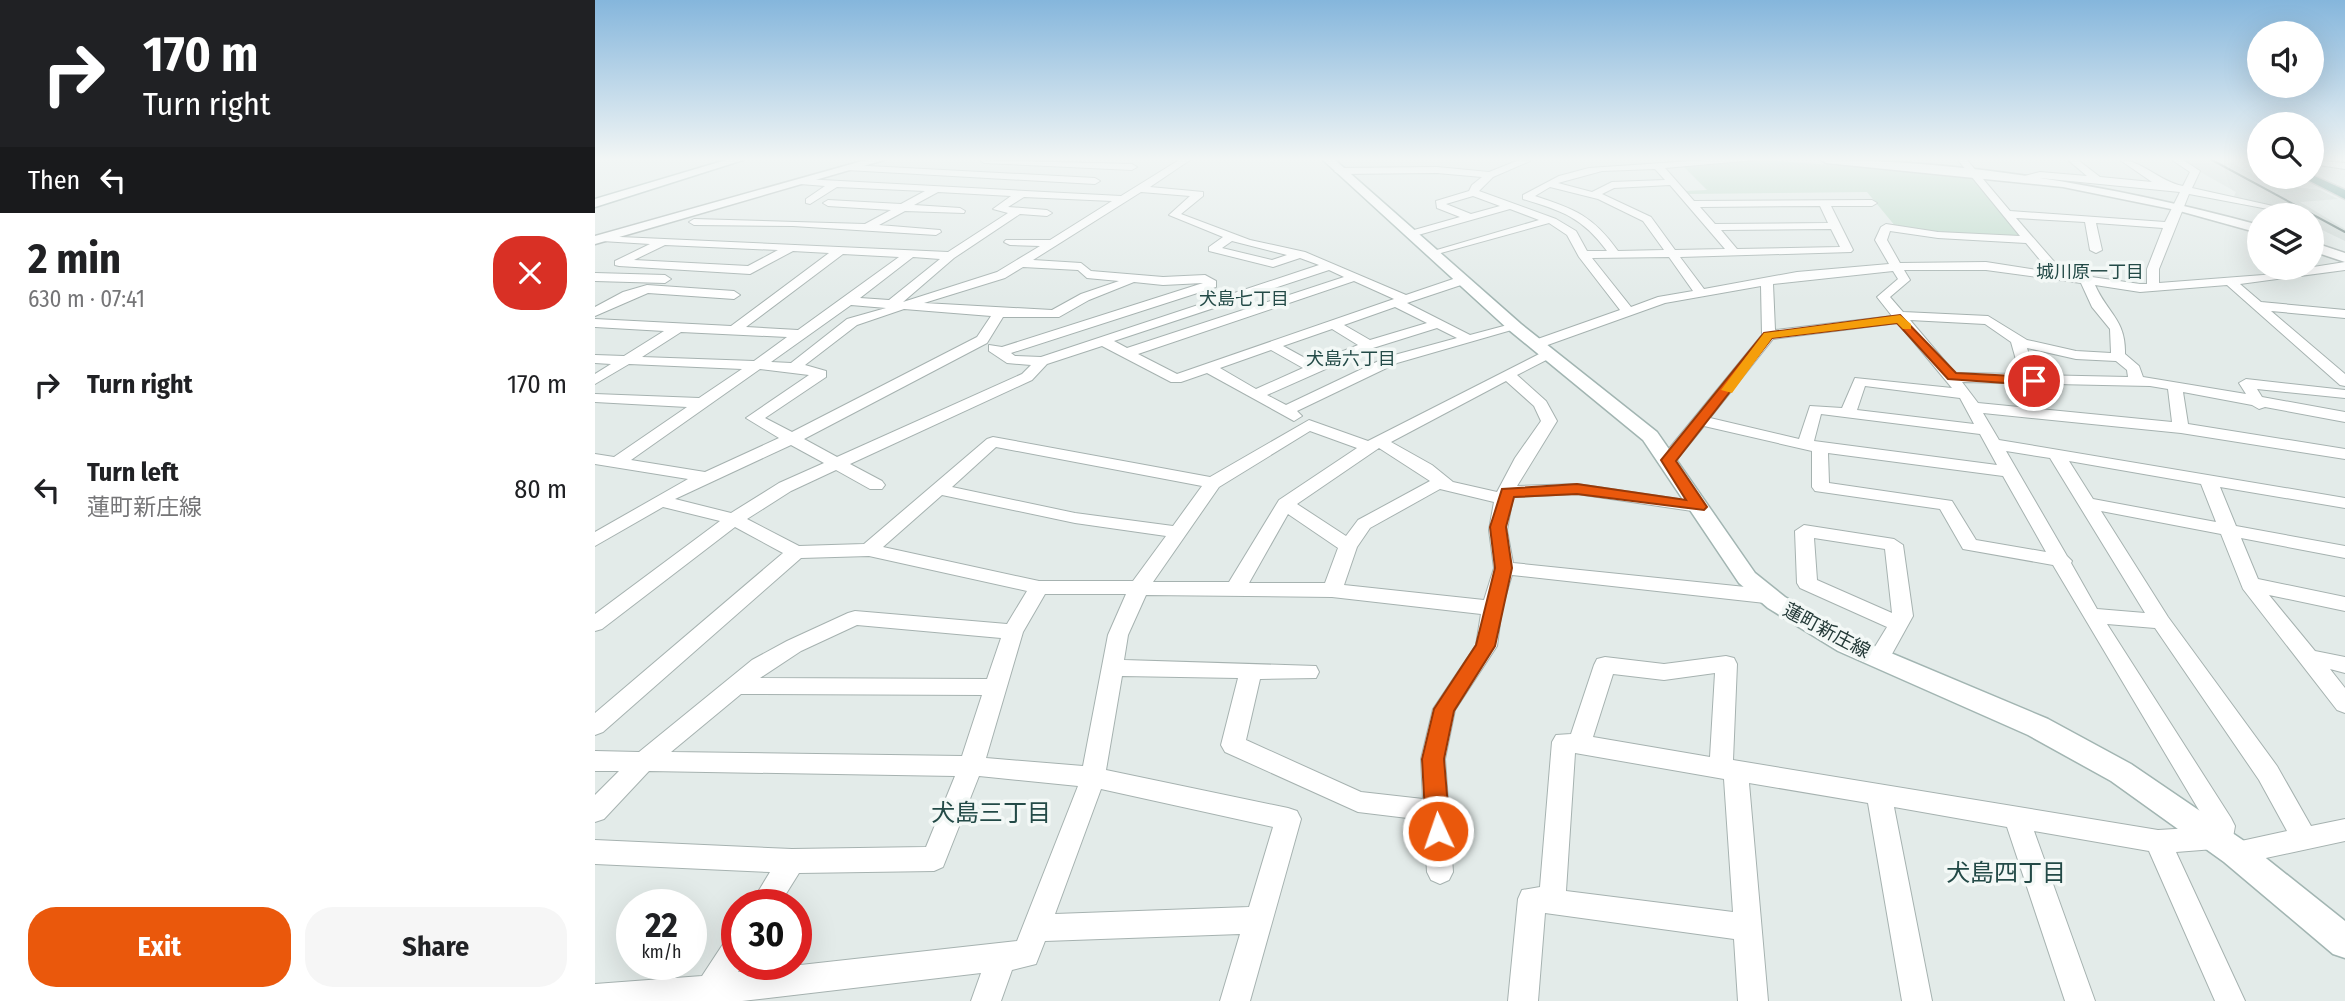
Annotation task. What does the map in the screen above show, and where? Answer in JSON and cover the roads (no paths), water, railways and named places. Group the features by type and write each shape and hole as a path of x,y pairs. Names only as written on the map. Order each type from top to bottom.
{"main road":[{"path":"599,239 713,207"},
{"name":"蓮町新庄線","path":"1380,207 1515,327 1650,436 1747,578 1765,596 1795,617 1879,658 2038,727 2119,769 2230,845 2345,942"},
{"path":"2178,207 2247,226"},
{"path":"2324,250 2345,258"}],"street":[{"path":"898,207 960,211"},
{"path":"734,330 834,250 903,207"},
{"path":"1001,207 998,209 1047,213"},
{"path":"794,367 852,322 986,281 1112,207"},
{"path":"1182,207 1174,215 1231,236 1301,254 1400,300 1468,340"},
{"path":"1443,207 1470,217"},
{"path":"1411,234 1507,207"},
{"path":"1512,207 1549,220 1572,233 1583,255 1629,313"},
{"path":"1557,207 1583,215 1594,224 1615,255"},
{"path":"1619,207 1647,219 1700,292"},
{"path":"1693,207 1734,252"},
{"path":"1583,255 1847,250 1826,207"},
{"path":"1875,207 1888,221 1881,240 1904,280 1882,297 1969,400 2063,561 2091,615 2222,826 2230,845"},
{"path":"2004,207 2058,274"},
{"path":"2153,288 2153,269 2178,207"},
{"path":"906,304 950,256 1018,211"},
{"path":"2010,214 2169,225"},
{"path":"1434,254 1549,220"},
{"path":"2090,220 2096,250"},
{"path":"694,222 793,223 936,232"},
{"path":"710,223 662,241 619,263 750,270 792,247"},
{"path":"1711,227 1835,226"},
{"path":"1886,227 1938,235 2030,240"},
{"path":"1231,236 1213,249 1273,264 1301,254"},
{"path":"599,239 950,256"},
{"path":"1010,242 1052,243"},
{"path":"693,266 754,245"},
{"path":"616,463 848,301 910,254"},
{"path":"1000,352 1212,284 1205,279 1163,282 1087,274 1081,267 1021,262"},
{"path":"982,340 1012,360 1042,361 1329,266"},
{"path":"1235,589 1285,504 1375,445 1508,375 1543,349 1662,300 1700,292 1767,284 1797,276 1896,267 1986,266 2058,274 2129,288 2153,288 2230,282 2345,266"},
{"path":"595,277 708,283 690,292"},
{"path":"1127,353 1355,277"},
{"path":"848,301 999,313 1054,314 1085,297 1136,279"},
{"path":"1103,341 1176,379 1462,280"},
{"path":"2085,280 2102,311 2114,321 2118,332 2118,355"},
{"path":"2230,282 2345,382"},
{"path":"1668,460 1769,335 1767,284"},
{"path":"595,312 627,295 647,289 734,295"},
{"path":"2258,306 2345,314"},
{"path":"595,540 706,477 791,439 982,340 999,313"},
{"path":"1769,335 1900,317 1988,320 2018,341 2077,355 2118,355 2134,369 2136,382"},
{"path":"595,323 800,334"},
{"path":"1333,324 1368,345"},
{"path":"1254,395 1368,345 1438,324"},
{"path":"595,380 678,327"},
{"path":"1285,411 1392,360 1515,327"},
{"path":"2018,341 2027,375 2034,381"},
{"path":"1273,346 1314,369"},
{"path":"595,359 794,367 821,374 754,418 876,485"},
{"path":"595,624 734,519 785,487 1027,377 1042,361"},
{"path":"1209,368 1310,425 1375,445 1447,486 1506,496 1577,489 1699,507"},
{"path":"1440,872 1433,759 1444,709 1486,646 1492,608 1504,568 1498,527 1506,496 1526,452 1549,421 1541,404 1508,375"},
{"path":"1952,377 2136,382 2175,386 2259,404 2345,417"},
{"path":"1848,413 1860,382 2345,454"},
{"path":"2259,404 2246,383 2345,394"},
{"path":"2175,386 2181,428"},
{"path":"595,398 703,403"},
{"path":"2063,561 1970,545 1946,505 1821,486 1812,446 1815,408 1989,437 2056,454 2209,482 2345,503"},
{"path":"1702,421 1812,446 2009,472"},
{"path":"595,999 711,990 1026,954 1093,777 1118,635 1139,587 1213,483 1310,425"},
{"path":"869,550 993,442 1213,483"},
{"path":"2056,454 2161,622 2268,773 2303,836"},
{"path":"595,460 706,477"},
{"path":"1332,590 1348,546 1364,524 1442,481"},
{"path":"2209,482 2250,584 2345,704"},
{"path":"937,489 1075,518 1178,532"},
{"path":"660,501 734,519 796,552 869,550 1039,587 1332,590 1492,608"},
{"path":"2085,503 2345,552"},
{"path":"1285,504 1348,546"},
{"path":"1879,658 1899,624 1903,616 1894,545 1804,531 1807,583 1899,624"},
{"path":"598,718 796,552"},
{"path":"1504,568 1765,596"},
{"path":"2250,584 2345,604"},
{"path":"595,852 792,861 934,859 971,766 1013,632 1039,587"},
{"path":"2091,615 2161,622"},
{"path":"595,811 642,763 736,686 793,646 855,618 1013,632"},
{"path":"2308,657 2345,665"},
{"path":"1579,744 1605,665 1664,672 1725,664 1728,769 1753,1001"},
{"path":"1112,668 1308,672"},
{"path":"1251,671 1233,745 1358,802 1437,811"},
{"path":"736,686 996,687"},
{"path":"1552,902 1564,741 2158,841 2230,845 2345,830"},
{"path":"595,761 971,766 1093,777 1288,819 1234,1001"},
{"path":"1879,794 1917,1001"},
{"path":"2017,817 2080,1001"},
{"path":"2158,841 2230,1001"},
{"path":"774,889 792,861"},
{"path":"1523,1001 1532,899 1747,927"},
{"path":"1036,928 1258,920"},
{"path":"986,1001 1001,958"},
{"path":"711,990 721,974"}],"tram line":[{"path":"2298,207 2345,232"}],"district":[{"name":"城川原一丁目","path":"2090,272"},
{"name":"犬島七丁目","path":"1244,299"},
{"name":"犬島六丁目","path":"1351,359"},
{"name":"犬島三丁目","path":"991,813"},
{"name":"犬島四丁目","path":"2006,873"}]}
